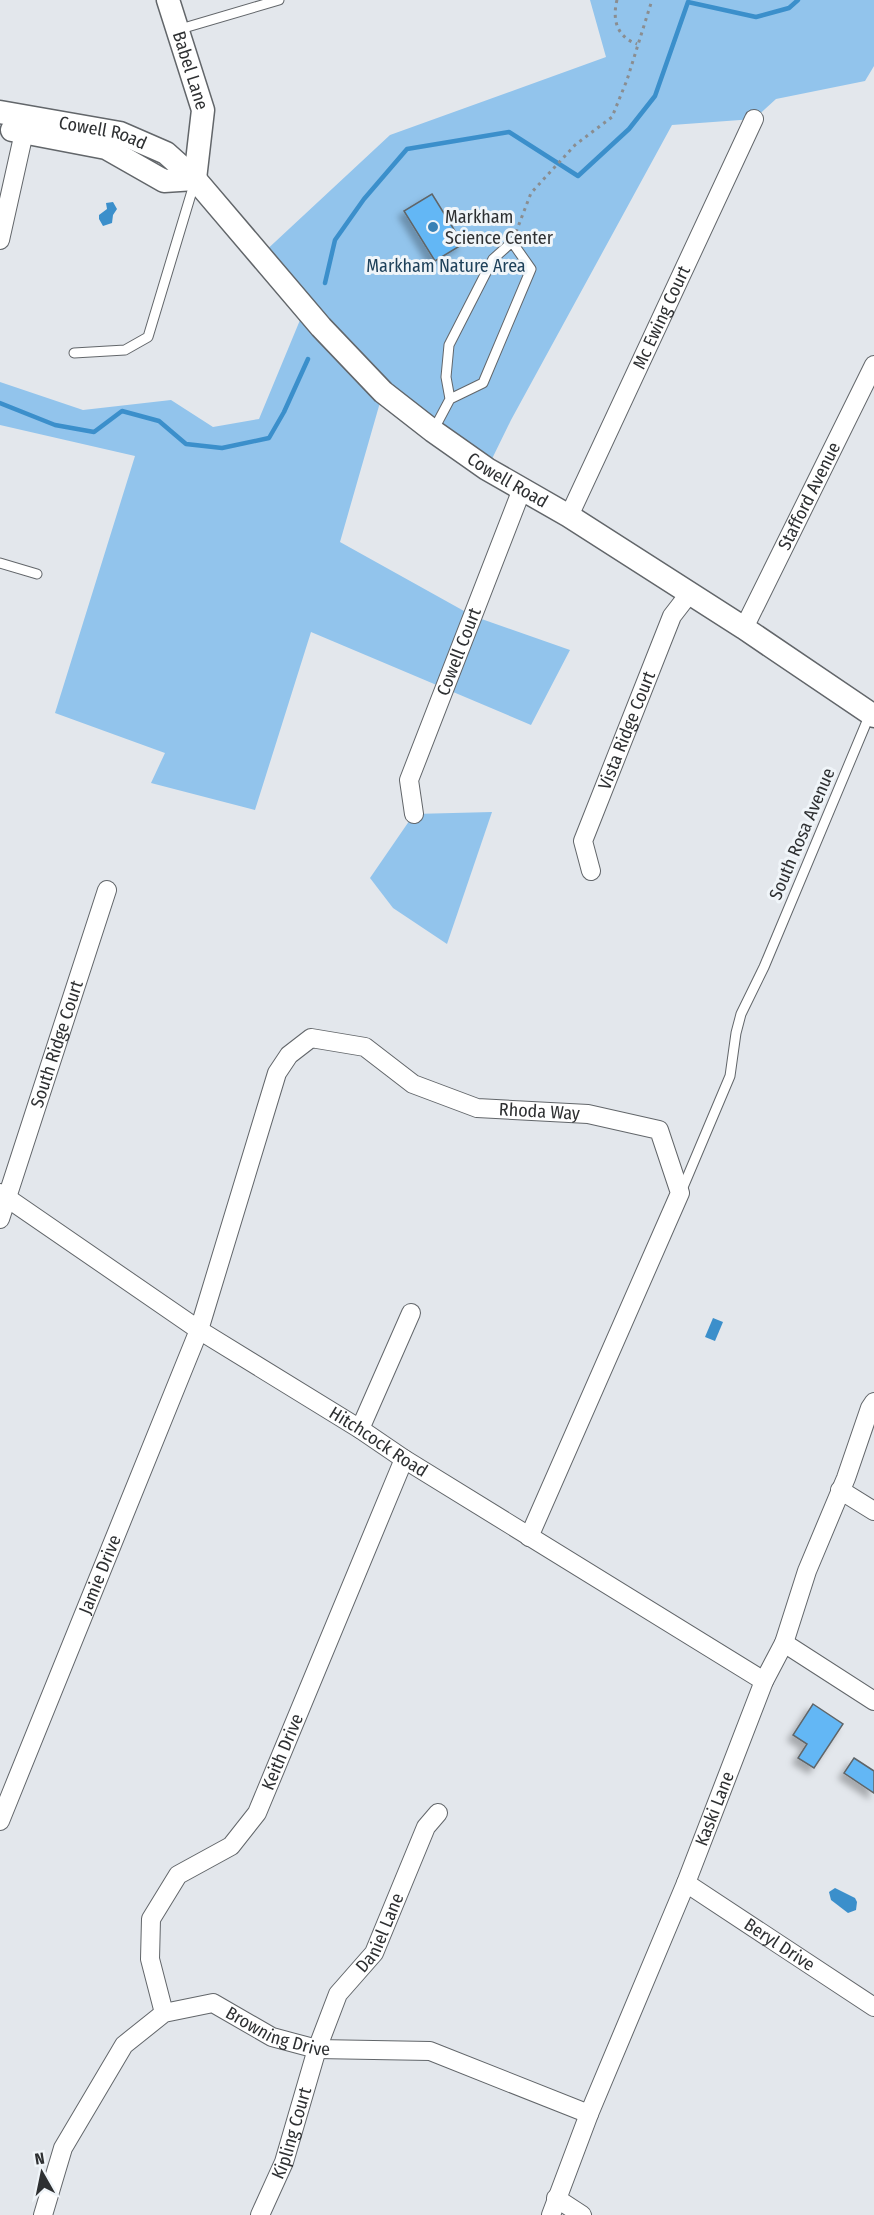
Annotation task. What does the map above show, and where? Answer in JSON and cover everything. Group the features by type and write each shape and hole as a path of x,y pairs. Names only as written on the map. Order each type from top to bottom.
{"street":[{"name":"Babel Lane","path":"168,0 203,110 195,179"},
{"name":"Cowell Road","path":"0,112 26,125 106,148 164,181 195,179 321,327 383,392 487,469 569,516 744,628 872,715"},
{"name":"Mc Ewing Court","path":"569,516 754,119"},
{"name":"Cowell Road","path":"0,128 26,125"},
{"path":"0,240 26,125"},
{"name":"Stafford Avenue","path":"744,628 874,365"},
{"name":"Cowell Court","path":"414,814 409,780 522,489"},
{"name":"Vista Ridge Court","path":"591,870 583,841 672,616 689,594"},
{"name":"South Ridge Court","path":"0,1219 4,1195 107,890"},
{"name":"Rhoda Way","path":"199,1330 276,1073 289,1055 311,1038 365,1047 413,1084 477,1108 588,1114 659,1130 680,1193"},
{"path":"529,1537 680,1193"},
{"name":"Hitchcock Road","path":"4,1195 199,1330 764,1681"},
{"path":"360,1428 411,1313"},
{"name":"Jamie Drive","path":"0,1821 199,1330"},
{"name":"Kaski Lane","path":"554,2207 589,2114 686,1883 764,1681 784,1642 807,1571 846,1478 874,1402"},
{"name":"Keith Drive","path":"164,2013 150,1959 151,1919 178,1875 231,1846 257,1813 404,1459"},
{"path":"840,1490 874,1511"},
{"path":"784,1642 874,1701"},
{"name":"Daniel Lane","path":"317,2049 338,1994 374,1953 426,1827 438,1813"},
{"name":"Beryl Drive","path":"686,1883 874,2007"},
{"name":"Browning Drive","path":"43,2215 63,2148 124,2045 164,2013 213,2003 273,2037 317,2049 430,2051 589,2114"},
{"name":"Kipling Court","path":"260,2215 284,2162 317,2049"},
{"path":"554,2207 582,2215"}],"lane":[{"path":"177,30 279,0"},
{"path":"74,353 125,350 148,337 195,179"},
{"path":"434,431 450,399 446,377 449,345 493,259 512,242 531,269 512,318 483,383 450,399"},
{"path":"0,563 37,574"},
{"name":"South Rosa Avenue","path":"680,1193 730,1076 741,1014 764,967 872,715"}],"path":[{"path":"617,0 615,15 619,32 627,41 637,44"},
{"path":"512,242 531,193 575,145 612,117 627,80 652,0"}],"green space":[{"name":"Markham Nature Area","path":"590,0 874,0 874,66 865,81 776,99 754,119 672,125 511,420 487,469 383,392 340,542 473,616 570,650 531,725 311,632 255,810 151,783 165,753 55,713 135,456 0,425 0,382 83,410 171,400 213,427 259,419 305,308 261,255 390,135 606,57"},
{"path":"492,812 447,944 393,908 370,878 414,814"}],"shaded area":[{"path":"113,202 117,209 112,223 103,226 99,215 107,209 106,203"},
{"path":"713,1318 723,1322 715,1341 705,1337"},
{"path":"835,1888 855,1898 856,1910 848,1913 831,1900 829,1892"}],"building":[{"name":"Markham Science Center","path":"432,194 463,244 435,261 404,211"},
{"path":"813,1704 843,1724 814,1768 798,1758 807,1744 793,1735"},
{"path":"854,1758 874,1771 874,1793 844,1773"}],"waterway":[{"path":"325,283 335,240 364,199 407,149 509,132 578,176 629,129 655,96 688,2 756,17 789,8 798,0"},
{"path":"0,403 55,425 94,432 122,411 159,421 186,444 222,448 269,438 284,412 308,359"}],"place":[{"name":"Markham Science Center","path":"433,227"}]}
